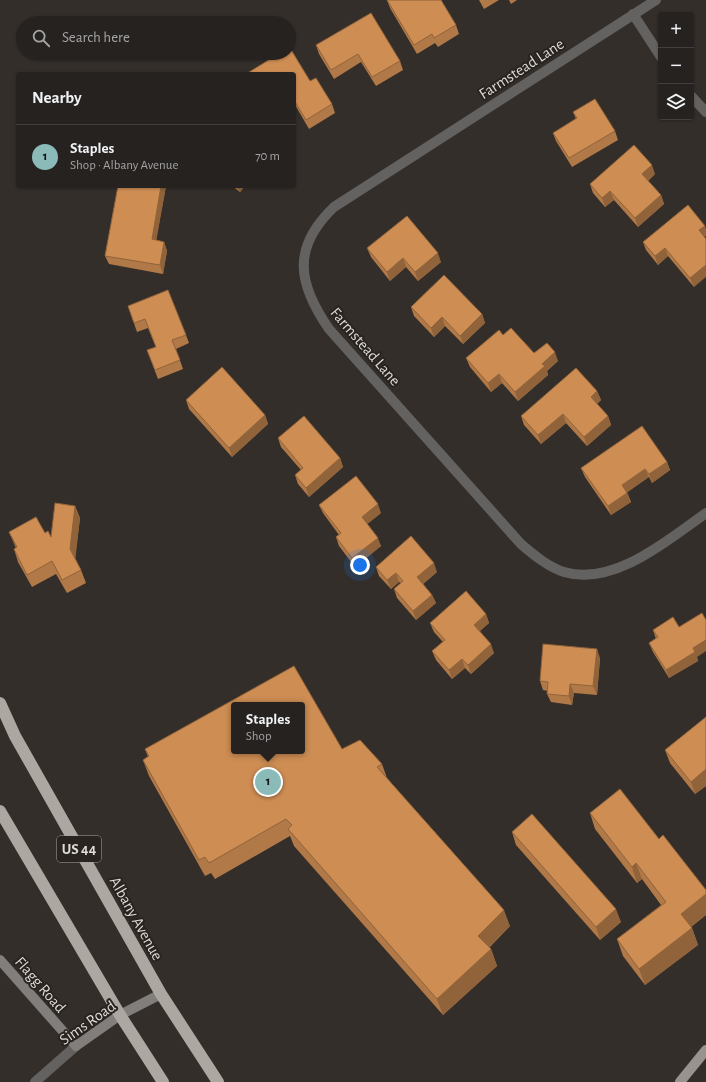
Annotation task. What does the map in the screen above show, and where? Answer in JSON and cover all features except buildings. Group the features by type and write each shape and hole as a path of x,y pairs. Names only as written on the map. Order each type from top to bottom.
{"highway":[{"name":"Albany Avenue","path":"0,703 15,736 161,994 218,1082"},
{"name":"US 44","path":"0,811 120,1015 163,1082"}],"main road":[{"path":"680,1082 706,1050"}],"street":[{"name":"Farmstead Lane","path":"656,0 334,207 322,219 311,234 306,252 304,271 307,290 316,311 329,329 521,544 541,561 565,572 587,574 608,571 631,563 644,556 706,513"},
{"path":"633,14 658,52"},
{"path":"694,99 706,112"},
{"name":"Flagg Road","path":"0,960 76,1046"},
{"name":"Sims Road","path":"35,1082 76,1046 120,1015 161,994"}],"place":[{"name":"Staples","path":"268,782"}]}
